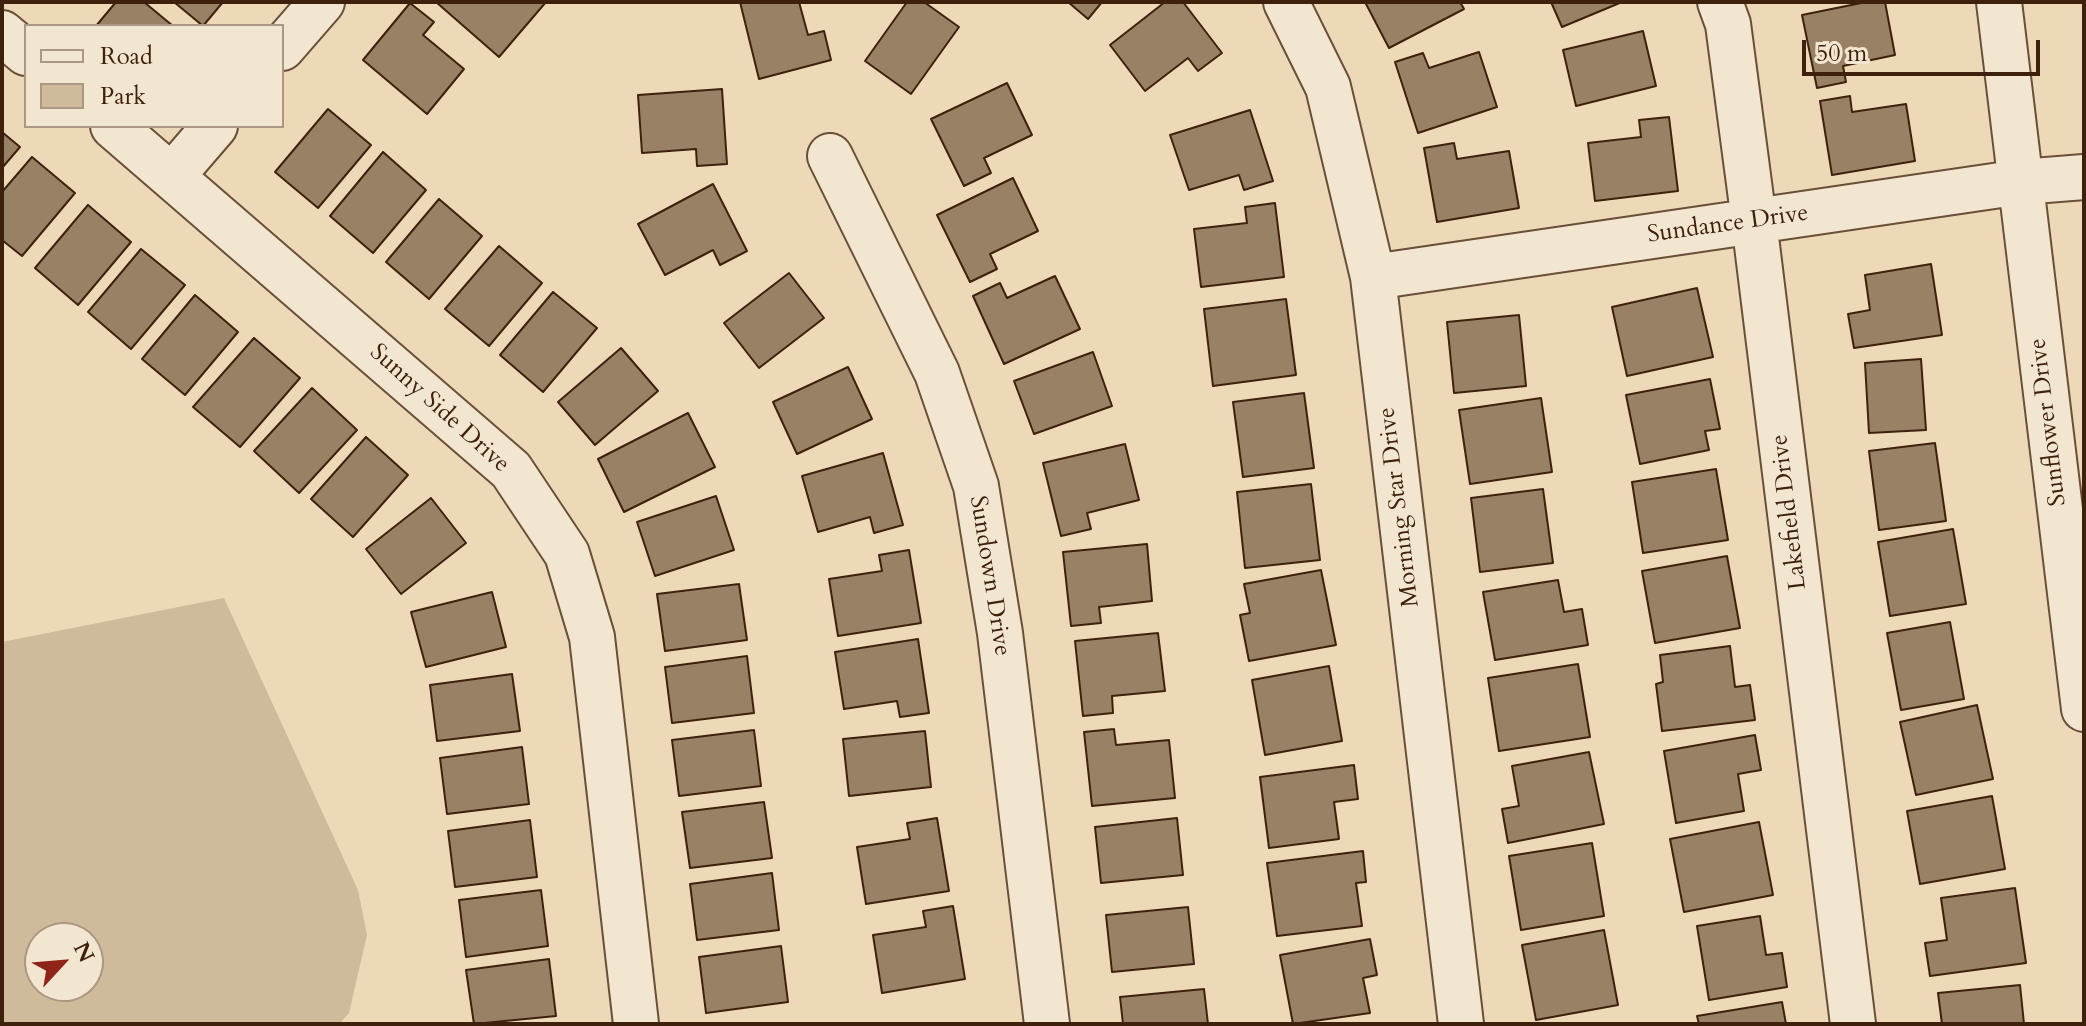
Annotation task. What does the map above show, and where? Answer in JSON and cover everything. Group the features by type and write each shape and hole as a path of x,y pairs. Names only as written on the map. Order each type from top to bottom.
{"street":[{"path":"284,46 322,2"},
{"name":"Morning Star Drive","path":"1286,2 1328,87 1373,277 1461,1024"},
{"name":"Lakefield Drive","path":"1720,2 1728,24 1754,221 1853,1024"},
{"name":"Sunflower Drive","path":"1999,2 2084,709"},
{"path":"2,33 24,51"},
{"name":"Sunny Side Drive","path":"115,128 511,470 567,554 592,637 636,1024"},
{"path":"172,176 213,128"},
{"name":"Sundown Drive","path":"830,156 937,373 976,486 1000,633 1040,1023"},
{"name":"Sundance Drive","path":"1373,277 2021,182 2084,177"}],"green space":[{"path":"224,598 358,890 367,935 349,1013 339,1024 2,1024 2,642"}],"building":[{"path":"116,2 144,2 171,24 98,24"},
{"path":"174,2 223,2 205,24"},
{"path":"436,2 546,2 499,57"},
{"path":"740,2 799,2 808,35 824,31 831,60 759,79"},
{"path":"907,2 924,2 959,27 911,94 865,61"},
{"path":"1068,2 1102,2 1088,19"},
{"path":"1165,2 1183,2 1222,53 1198,71 1188,58 1145,91 1110,45"},
{"path":"1365,2 1460,2 1464,9 1389,48"},
{"path":"1551,2 1622,2 1562,27"},
{"path":"1866,2 1885,2 1895,55 1843,66 1846,82 1817,88 1802,15"},
{"path":"410,3 434,22 423,35 464,69 427,114 363,60"},
{"path":"1643,31 1656,86 1576,106 1563,50"},
{"path":"1479,52 1497,107 1418,133 1395,62 1423,53 1429,68"},
{"path":"1007,83 1032,135 984,158 991,173 964,186 931,119"},
{"path":"722,89 727,164 697,166 696,149 642,153 638,95"},
{"path":"1850,96 1852,112 1906,104 1915,161 1832,175 1820,101"},
{"path":"328,109 371,145 318,208 275,172"},
{"path":"1250,110 1273,181 1244,190 1239,175 1189,190 1170,135"},
{"path":"1669,117 1678,191 1595,201 1588,143 1641,137 1639,120"},
{"path":"2,132 20,147 2,168"},
{"path":"1454,143 1457,159 1509,151 1519,208 1437,222 1424,148"},
{"path":"383,152 426,190 373,253 330,216"},
{"path":"32,157 75,193 22,256 2,240 2,192"},
{"path":"1013,178 1038,231 990,254 997,269 970,282 937,215"},
{"path":"713,184 747,251 720,265 713,250 665,275 638,224"},
{"path":"439,199 482,236 429,299 386,262"},
{"path":"1275,203 1284,277 1201,287 1194,229 1247,223 1245,207"},
{"path":"88,205 131,242 78,305 35,268"},
{"path":"499,246 542,283 489,346 445,309"},
{"path":"141,249 185,285 131,349 88,312"},
{"path":"1931,264 1942,335 1854,348 1848,314 1870,310 1865,275"},
{"path":"789,273 824,318 759,368 724,323"},
{"path":"1055,276 1080,329 1004,364 973,296 1000,283 1007,298"},
{"path":"1697,288 1713,357 1627,376 1612,307"},
{"path":"553,292 597,328 543,392 500,355"},
{"path":"195,295 238,332 185,395 142,359"},
{"path":"1286,299 1296,375 1213,386 1204,309"},
{"path":"1519,315 1526,386 1454,393 1447,322"},
{"path":"254,338 300,378 240,447 193,407"},
{"path":"621,348 658,391 595,445 558,402"},
{"path":"1093,352 1112,406 1034,434 1014,381"},
{"path":"1921,359 1926,430 1869,433 1865,363"},
{"path":"848,367 872,419 797,454 773,402"},
{"path":"1710,379 1720,429 1705,431 1709,450 1640,464 1626,395"},
{"path":"312,388 357,430 299,493 254,451"},
{"path":"1304,393 1314,468 1243,477 1233,402"},
{"path":"1541,398 1552,472 1470,484 1459,410"},
{"path":"688,413 715,467 624,512 598,459"},
{"path":"366,437 408,475 353,537 311,499"},
{"path":"1935,443 1946,521 1879,530 1869,451"},
{"path":"1125,444 1139,500 1087,513 1091,529 1061,536 1043,463"},
{"path":"883,453 903,525 874,533 870,517 818,532 802,476"},
{"path":"1716,469 1728,540 1643,553 1632,482"},
{"path":"1311,484 1320,560 1245,568 1237,492"},
{"path":"1543,489 1553,563 1480,572 1471,498"},
{"path":"716,496 734,550 655,576 637,522"},
{"path":"431,498 466,543 401,594 366,549"},
{"path":"1953,529 1966,604 1890,616 1878,542"},
{"path":"1147,544 1152,601 1099,607 1101,623 1071,626 1063,552"},
{"path":"909,550 921,623 838,636 829,579 882,571 879,555"},
{"path":"1727,556 1740,628 1655,643 1642,571"},
{"path":"1321,570 1336,645 1249,661 1240,615 1250,613 1244,584"},
{"path":"1558,580 1564,612 1582,609 1588,645 1495,660 1483,592"},
{"path":"739,584 747,640 665,651 657,594"},
{"path":"492,592 506,647 426,667 411,612"},
{"path":"1950,622 1964,699 1901,710 1887,633"},
{"path":"1158,633 1165,691 1112,696 1113,713 1083,716 1075,641"},
{"path":"918,639 929,713 900,717 897,701 844,709 835,652"},
{"path":"1730,646 1735,687 1750,685 1755,720 1662,731 1656,684 1663,682 1660,655"},
{"path":"747,656 754,713 672,723 665,667"},
{"path":"1578,664 1590,737 1499,751 1488,678"},
{"path":"1329,666 1342,741 1265,755 1252,680"},
{"path":"512,674 520,731 437,741 430,685"},
{"path":"1977,705 1993,779 1916,795 1900,722"},
{"path":"1114,729 1116,745 1169,740 1175,798 1092,806 1084,732"},
{"path":"754,730 761,786 679,796 672,740"},
{"path":"925,731 931,787 849,796 843,739"},
{"path":"1755,735 1761,770 1738,774 1744,811 1676,823 1664,751"},
{"path":"522,747 529,804 447,814 440,758"},
{"path":"1589,752 1604,824 1508,843 1502,809 1519,806 1512,766"},
{"path":"1354,765 1358,799 1334,802 1339,839 1269,848 1260,777"},
{"path":"1992,796 2005,869 1920,884 1907,811"},
{"path":"764,802 772,858 690,868 682,812"},
{"path":"937,818 949,891 866,904 857,847 910,839 907,823"},
{"path":"1177,818 1183,875 1101,883 1095,827"},
{"path":"530,820 537,877 455,887 448,831"},
{"path":"1759,822 1773,895 1684,912 1670,839"},
{"path":"1592,843 1604,916 1521,930 1509,856"},
{"path":"1363,851 1366,882 1356,883 1362,926 1277,936 1267,863"},
{"path":"772,873 779,930 697,940 690,884"},
{"path":"2015,888 2026,963 1930,976 1925,943 1947,940 1941,898"},
{"path":"541,890 548,946 466,957 459,900"},
{"path":"953,906 965,979 882,993 873,935 926,927 923,911"},
{"path":"1188,907 1194,964 1112,972 1106,915"},
{"path":"1760,916 1766,955 1782,953 1787,987 1709,1000 1697,926"},
{"path":"1604,930 1618,1005 1536,1020 1522,945"},
{"path":"1370,939 1377,975 1363,978 1370,1013 1293,1024 1280,955"},
{"path":"781,946 788,1002 706,1013 699,957"},
{"path":"549,959 556,1016 474,1024 466,970"},
{"path":"2020,985 2024,1024 1942,1024 1938,993"},
{"path":"1204,989 1208,1024 1123,1024 1120,997"},
{"path":"1782,1002 1786,1024 1699,1024 1697,1016"}]}
